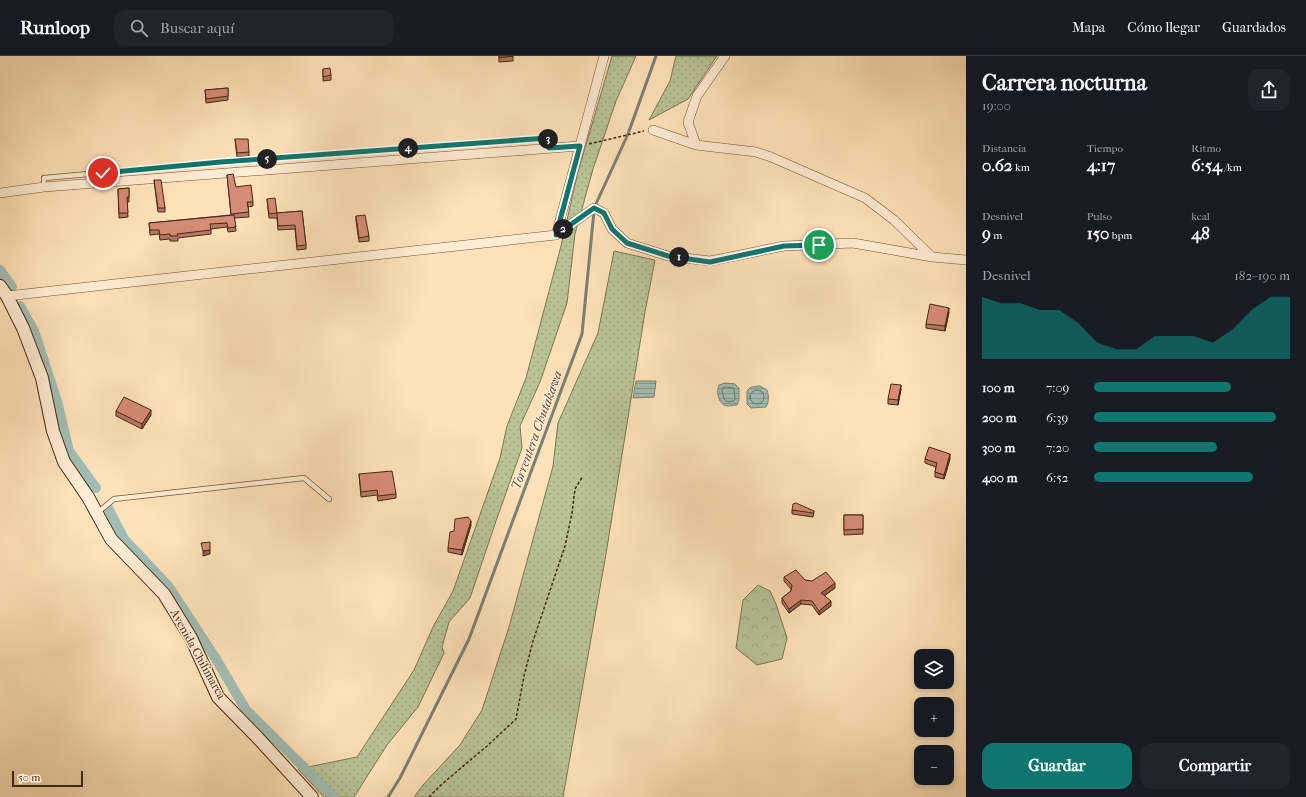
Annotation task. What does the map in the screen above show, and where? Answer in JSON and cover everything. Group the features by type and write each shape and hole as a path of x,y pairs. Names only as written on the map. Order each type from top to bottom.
{"street":[{"path":"556,235 604,56"},
{"path":"696,145 688,122 697,96 725,56"},
{"path":"653,130 696,145 756,152 771,157 865,198 894,220 932,257"},
{"path":"0,193 44,187 580,146"},
{"path":"4,291 556,235 594,208 604,213 612,229 627,243 668,256 710,262 784,246 853,244 932,257 966,260"},
{"name":"Avenida Chilimarca","path":"4,291 23,328 42,378 53,431 64,462 88,497 111,539 164,594 191,638 218,697 312,797"}],"lane":[{"path":"97,513 114,499 304,478 329,499"}],"path":[{"path":"580,146 628,134 653,130"},
{"path":"429,797 516,719 524,676 533,641 565,546 575,489 583,476"}],"green space":[{"path":"612,56 636,56 616,101 593,169 575,234 567,303 540,382 520,426 522,448 470,598 449,622 442,647 444,653 418,707 387,745 354,797 324,797 298,769 357,757 414,670 433,627 453,591 500,458 507,426 526,378 561,246 578,172"},
{"path":"676,56 717,56 688,99 649,120 670,81"},
{"path":"614,251 655,260 645,312 606,554 563,797 414,797 423,785 460,745 482,710 509,627 553,466 558,423 598,333"},
{"path":"758,585 770,591 776,604 787,638 782,659 757,665 736,648 743,600"}],"water":[{"path":"636,381 656,381 654,397 633,398"},
{"path":"725,383 735,384 739,388 739,400 737,405 724,405 718,397 719,385"},
{"path":"760,386 767,390 767,405 766,407 751,408 747,404 747,391 751,387"}],"building":[{"path":"499,56 513,56 499,58"},
{"path":"330,68 331,75 323,77 323,69"},
{"path":"228,88 228,96 206,99 205,90"},
{"path":"235,139 248,139 249,152 237,153"},
{"path":"233,174 236,187 251,185 253,202 247,202 249,212 231,214 227,175"},
{"path":"154,180 161,180 165,208 158,208"},
{"path":"129,188 129,197 127,197 128,213 119,213 118,189"},
{"path":"275,198 277,213 269,214 267,199"},
{"path":"302,211 306,245 297,246 295,225 278,226 277,213"},
{"path":"234,215 236,227 228,228 227,223 210,224 211,230 177,234 178,236 170,236 170,234 160,235 159,230 150,230 149,223"},
{"path":"365,215 369,236 359,238 356,216"},
{"path":"930,304 949,308 945,326 926,324"},
{"path":"891,384 901,385 898,400 888,399"},
{"path":"124,397 151,410 142,424 116,411"},
{"path":"929,447 950,454 944,475 935,472 937,463 925,459"},
{"path":"392,471 396,494 378,496 377,490 361,492 359,474"},
{"path":"796,503 814,511 813,513 792,510 793,504"},
{"path":"844,515 863,515 863,529 844,530"},
{"path":"468,517 471,521 462,550 448,548 450,532 454,531 455,519"},
{"path":"210,542 210,550 203,551 201,543"},
{"path":"796,570 805,580 812,581 826,572 835,583 821,593 831,601 819,611 812,601 801,600 789,609 782,598 791,591 792,585 784,577"}],"waterway":[{"name":"Torrentera Chutakawa","path":"595,206 628,134 656,56"},
{"name":"Torrentera Chutakawa","path":"388,797 400,778 469,639 582,334 594,211"},
{"path":"0,270 12,287"},
{"path":"20,306 34,331 57,401 69,451 96,488"},
{"path":"108,508 124,539 169,587 216,659 246,710 334,797"}],"route":[{"path":"103,173 221,162 547,138 549,148 580,146 556,235 594,208 604,213 612,229 627,243 668,256 710,262 784,246 819,245"}]}
